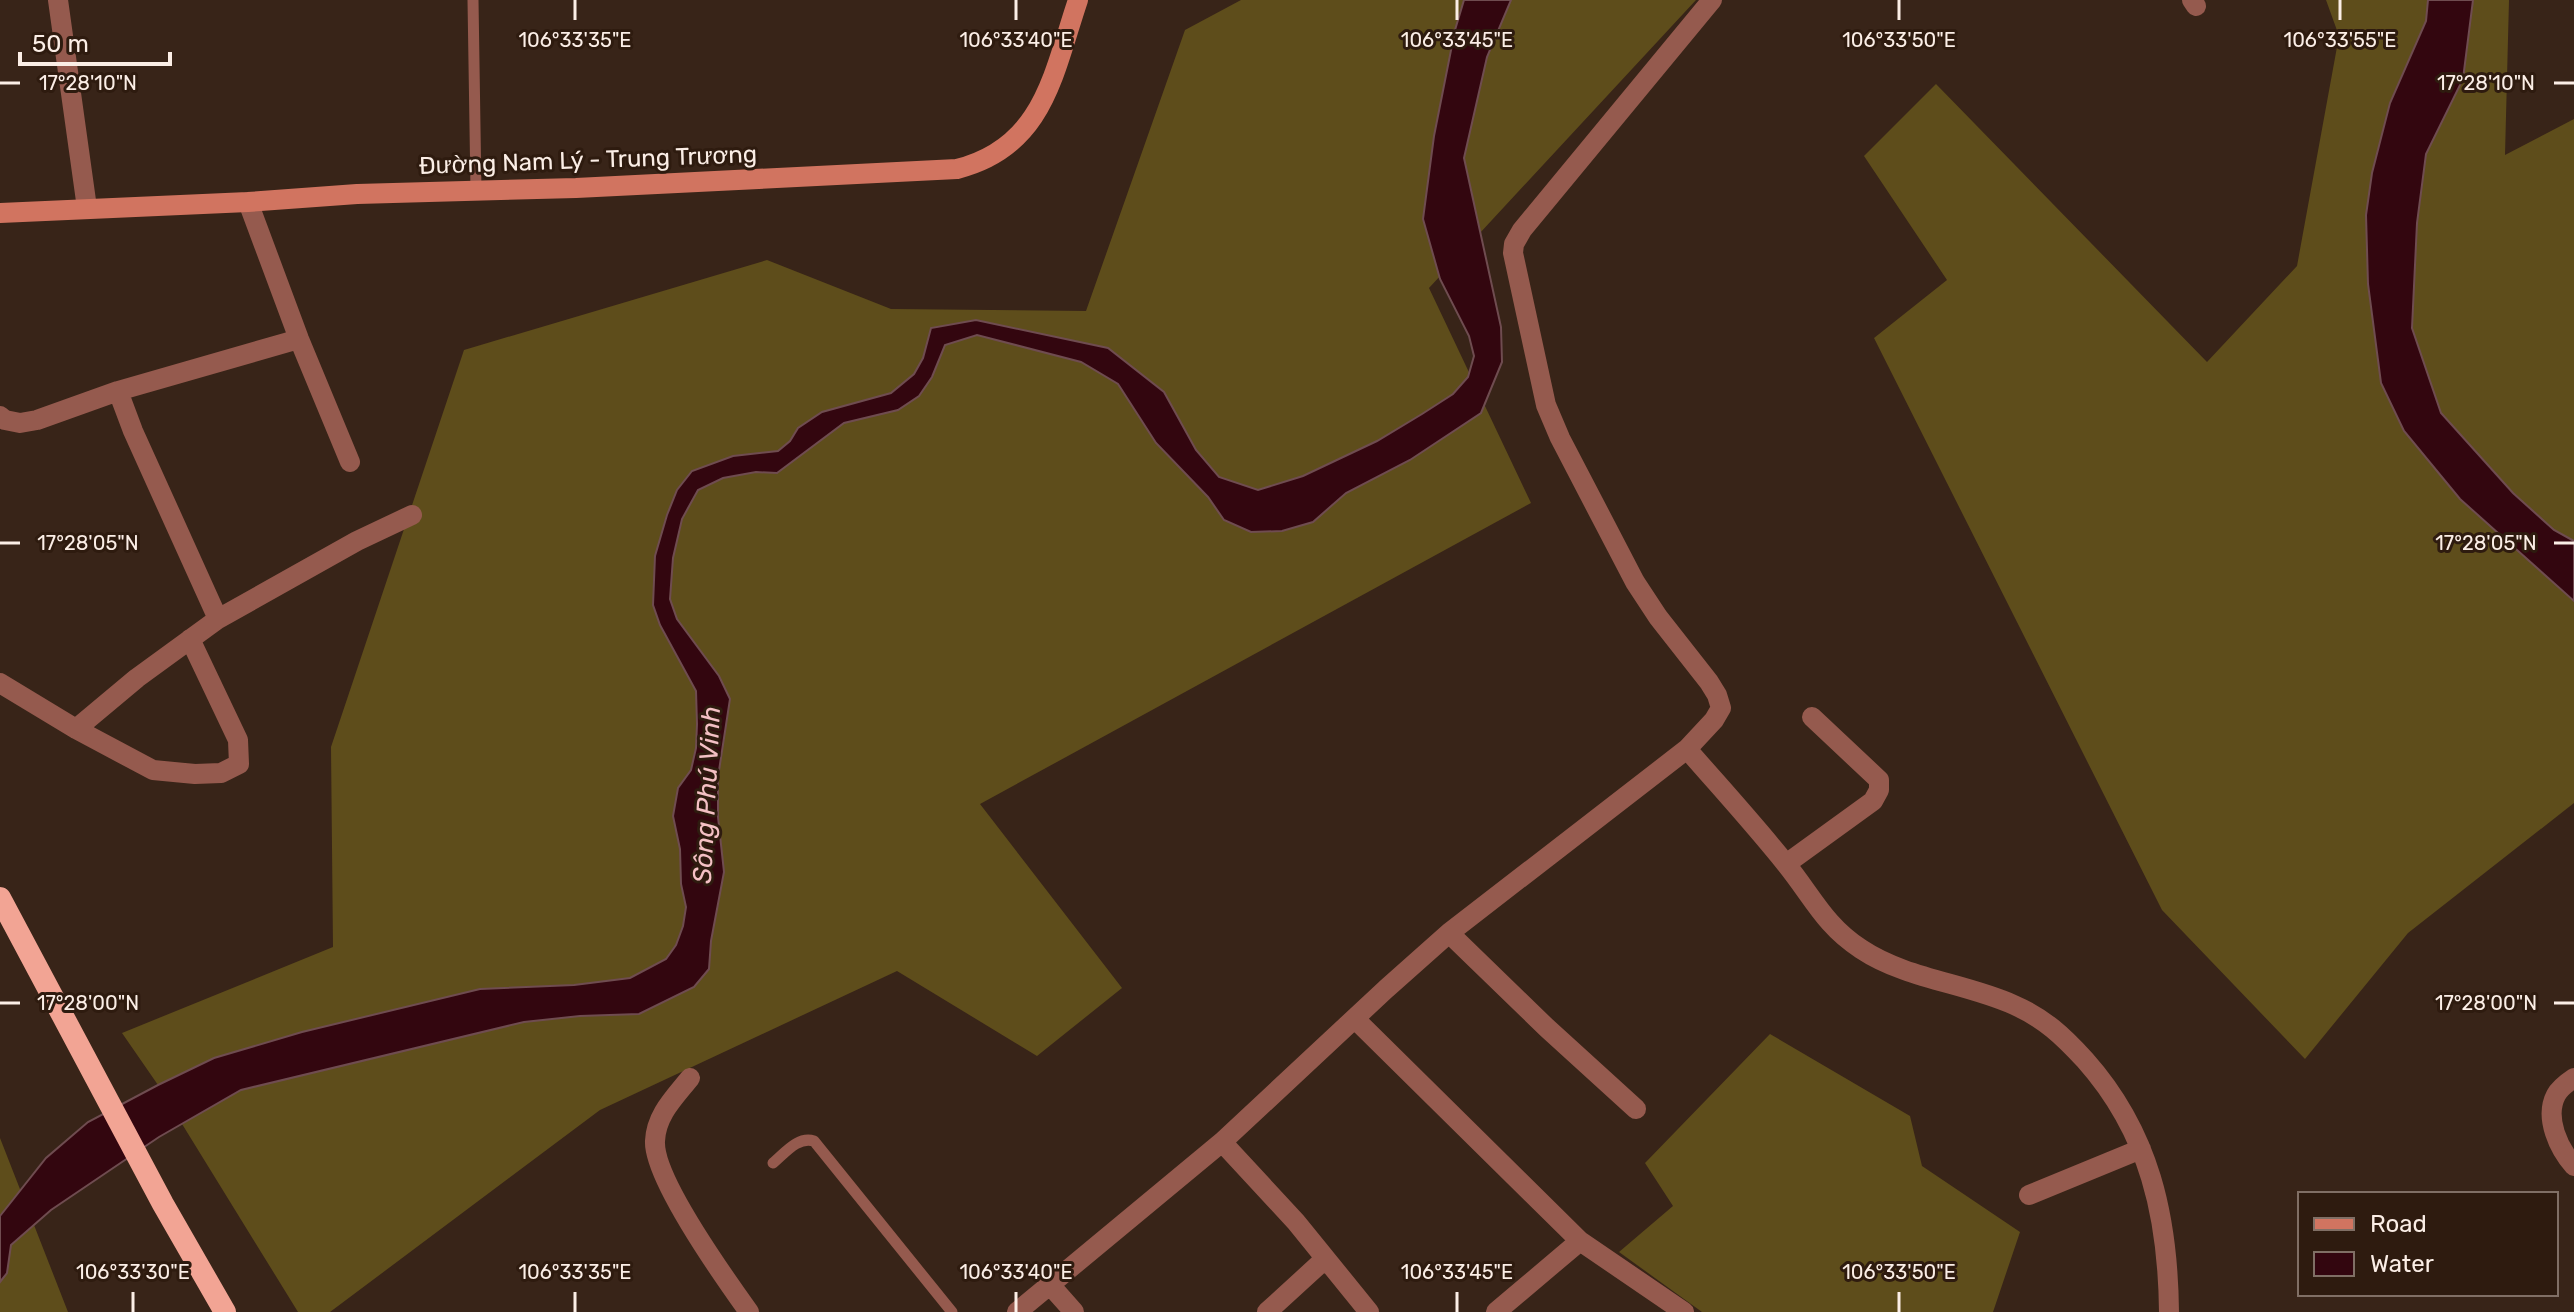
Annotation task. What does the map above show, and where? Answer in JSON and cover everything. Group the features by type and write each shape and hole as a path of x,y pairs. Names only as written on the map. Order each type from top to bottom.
{"highway":[{"path":"0,898 163,1204 225,1312"}],"main road":[{"name":"Đường Nam Lý - Trung Trương","path":"0,213 357,194 957,169 976,164 1002,151 1025,130 1050,84 1078,0"}],"street":[{"path":"58,0 87,208"},
{"path":"1017,1312 1222,1142 1449,933 1687,749 1721,708 1717,695 1635,582 1560,438 1546,405 1513,253 1522,230 1712,0"},
{"path":"248,202 299,339 350,462"},
{"path":"0,416 20,423 37,420 118,391 299,339"},
{"path":"118,391 139,445 218,619"},
{"path":"76,729 137,678 218,619 357,541 412,515"},
{"path":"0,683 76,729 153,770 221,773 239,764 238,740 190,639"},
{"path":"1786,864 1873,801 1879,790 1879,780 1812,717"},
{"path":"1687,749 1786,864 1830,926 1881,961 2011,1003 2054,1027 2111,1092 2147,1162 2158,1205 2168,1278 2169,1312"},
{"path":"1449,933 1636,1109"},
{"path":"1355,1019 1580,1241 1684,1312"},
{"path":"690,1078 660,1116 656,1154 704,1248 749,1312"},
{"path":"2574,1078 2556,1096 2552,1114 2555,1134 2574,1166"},
{"path":"1222,1142 1280,1204 1369,1312"},
{"path":"2029,1195 2141,1149"},
{"path":"1496,1312 1580,1241"},
{"path":"1267,1312 1325,1259"},
{"path":"1051,1286 1074,1312"}],"lane":[{"path":"473,0 476,191"},
{"path":"773,1163 800,1141 814,1141 952,1312"}],"shaded area":[{"path":"1241,0 1696,0 1429,288 1531,503 980,804 1122,988 1037,1056 897,971 600,1110 330,1312 298,1312 158,1085 122,1033 333,947 331,747 464,350 767,260 891,309 1086,311 1185,30"},
{"path":"2326,0 2509,0 2505,155 2574,119 2574,803 2408,933 2305,1059 2162,910 1874,338 1947,280 1864,156 1936,84 2207,362 2297,266 2339,36"},
{"path":"1770,1034 1910,1116 1922,1166 2020,1232 1993,1312 1702,1312 1619,1252 1673,1206 1645,1163"},
{"path":"0,1138 68,1312 0,1312"}],"water":[{"name":"Sông Phú Vinh","path":"1464,0 1511,0 1487,57 1464,158 1501,327 1502,362 1481,413 1410,460 1346,493 1313,522 1282,531 1251,532 1224,520 1208,497 1156,443 1118,384 1081,362 977,335 945,345 932,377 919,396 898,410 844,423 777,473 756,472 723,478 698,490 682,519 673,558 670,599 677,619 719,676 730,699 718,777 718,817 724,872 709,969 694,987 639,1014 524,1022 241,1090 159,1137 51,1210 11,1245 7,1273 0,1282 0,1216 46,1158 88,1122 158,1085 214,1058 302,1032 480,989 574,985 630,978 666,959 676,945 686,907 673,816 678,788 691,770 697,724 696,691 660,625 653,605 655,556 677,490 692,471 733,456 778,451 790,441 798,428 822,412 891,393 914,374 923,358 931,328 976,320 1108,348 1164,392 1196,450 1219,477 1258,490 1303,476 1377,441 1453,394 1468,377 1474,356 1469,336 1440,279 1423,219 1434,136"},
{"path":"2428,0 2473,0 2463,79 2426,154 2417,223 2412,328 2441,413 2513,493 2554,530 2574,541 2574,601 2460,499 2404,431 2381,383 2368,284 2366,215 2372,173 2390,103 2426,21"}]}
